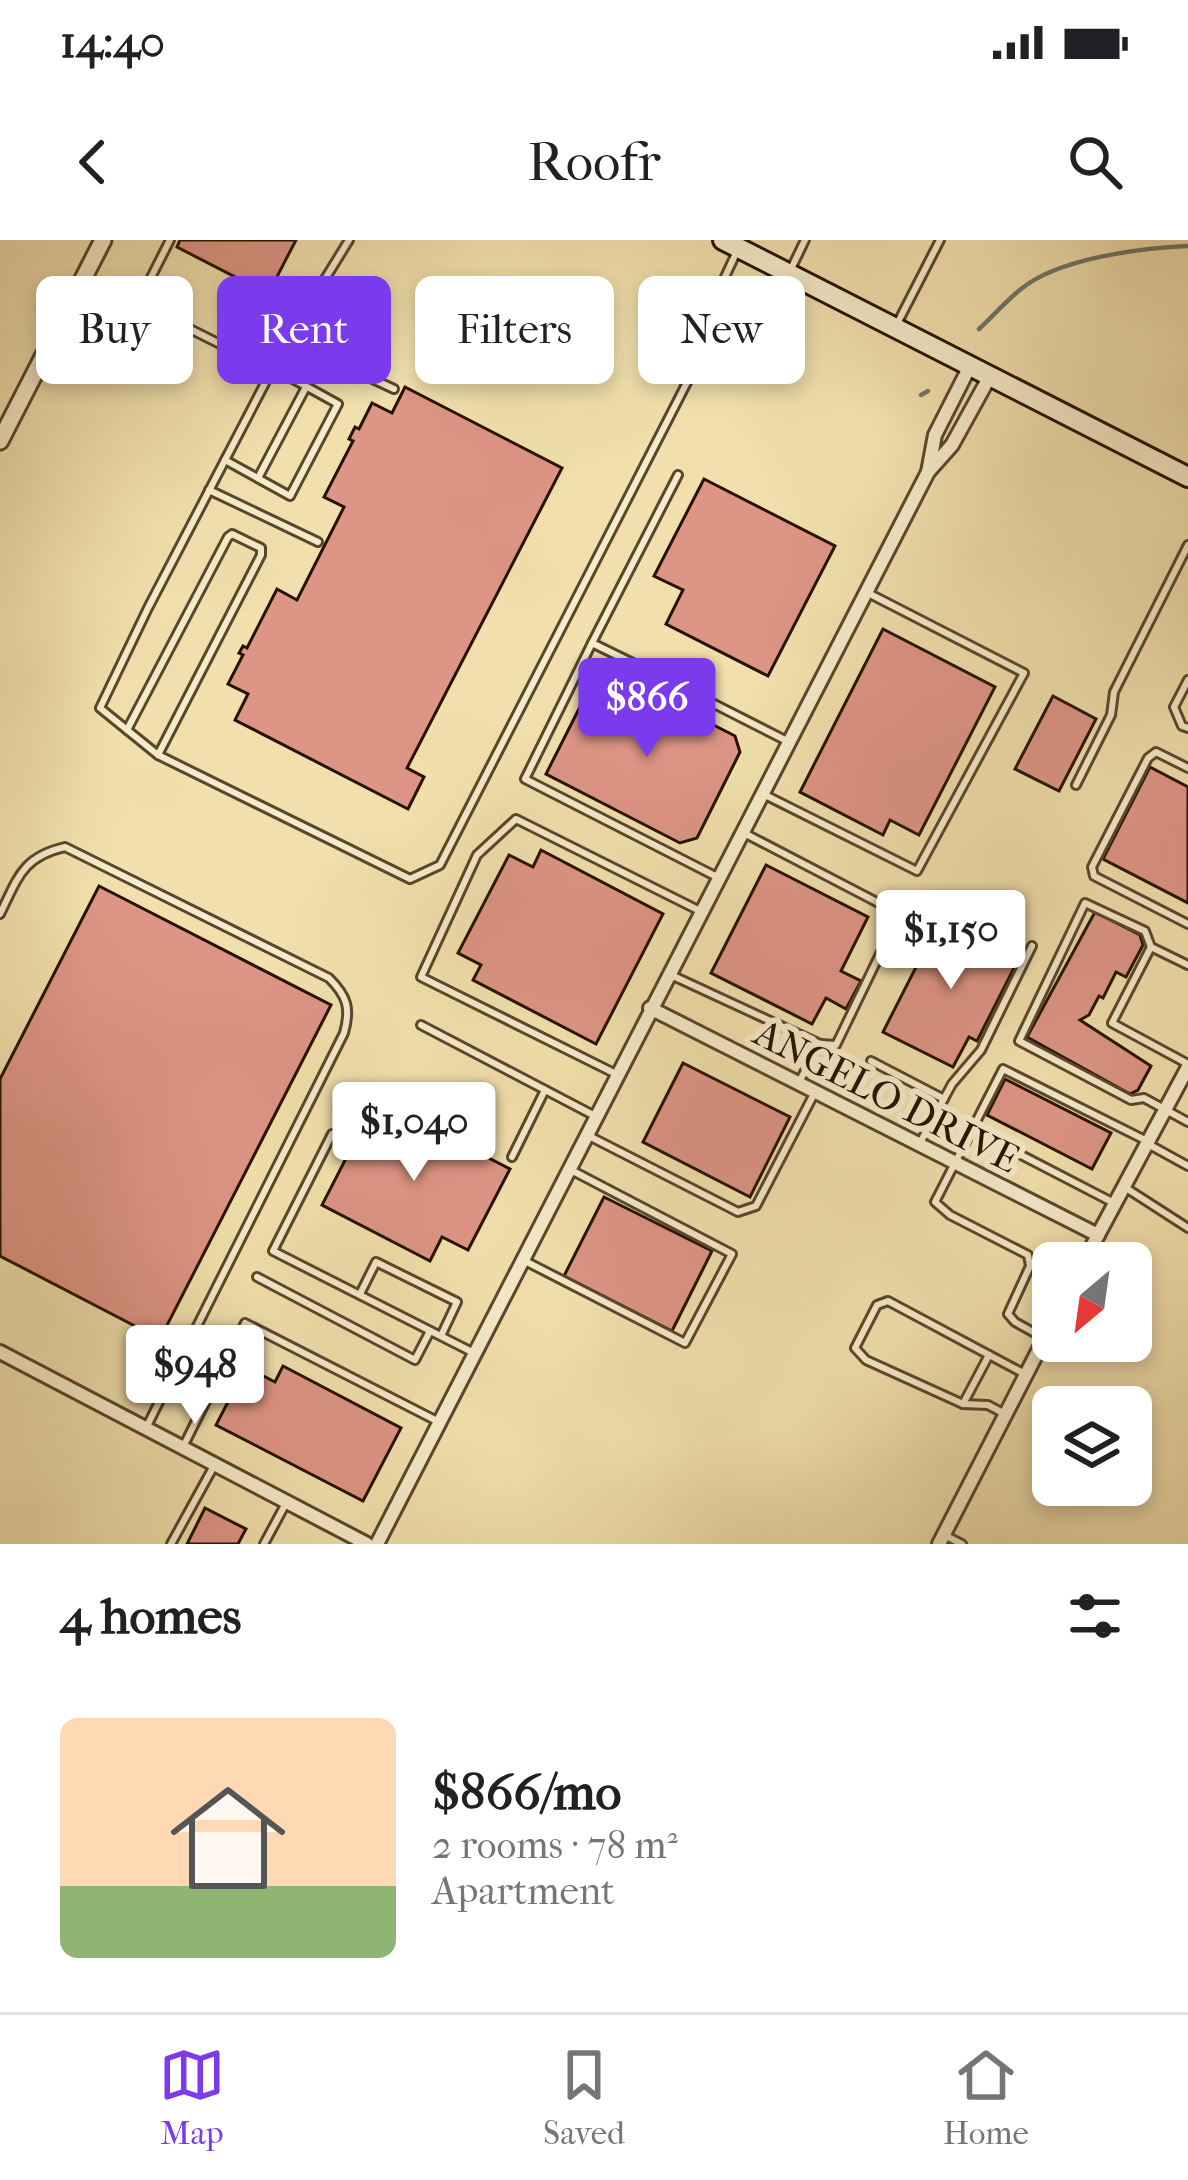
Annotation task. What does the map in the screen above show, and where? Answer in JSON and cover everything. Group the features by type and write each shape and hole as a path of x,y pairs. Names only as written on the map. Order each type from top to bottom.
{"main road":[{"path":"731,244 1188,477"}],"street":[{"path":"0,442 103,240"},
{"path":"928,472 935,435 970,366"},
{"path":"377,1544 864,591 928,472 952,446 990,376"},
{"name":"ANGELO DRIVE","path":"650,1007 1097,1235"},
{"path":"1094,1242 1188,1066"},
{"path":"0,1352 367,1544"},
{"path":"941,1540 1033,1362"}],"lane":[{"path":"170,240 138,303 217,342"},
{"path":"327,276 349,240"},
{"path":"789,273 805,240"},
{"path":"895,327 940,240"},
{"path":"265,384 100,708 158,755 410,879 440,865 699,359 731,244"},
{"path":"225,460 290,496 338,404 302,384"},
{"path":"383,384 394,389"},
{"path":"258,478 307,387"},
{"path":"678,475 525,779 717,877"},
{"path":"209,490 318,542"},
{"path":"127,730 228,537 232,534 261,548 158,755"},
{"path":"1076,785 1111,715 1114,692 1188,545"},
{"path":"760,793 917,871 1024,673 864,591"},
{"path":"592,643 788,741"},
{"path":"1188,680 1174,707 1188,728"},
{"path":"1188,768 1156,752 1148,758 1092,867 1094,876 1188,924"},
{"path":"616,1074 422,977 477,855 516,818 700,911"},
{"path":"668,973 820,1044 836,1045 895,923 894,911 741,831"},
{"path":"0,914 25,864 65,847 329,978 344,992 350,1012 344,1033 146,1428"},
{"path":"1188,964 1150,947 1144,932 1085,903 1019,1041 1131,1100 1144,1098 1188,1122"},
{"path":"919,1144 944,1099 981,1050 1032,946"},
{"path":"1150,947 1112,1023 1188,1066"},
{"path":"421,1025 595,1116"},
{"path":"799,1083 820,1044"},
{"path":"871,1061 944,1099"},
{"path":"1032,1331 1008,1314 1030,1266 1028,1255 950,1215 935,1202 1003,1070 1188,1166"},
{"path":"512,1157 545,1090"},
{"path":"586,1134 739,1212 756,1206 815,1092"},
{"path":"970,1129 1115,1204"},
{"path":"332,1134 273,1251 474,1353"},
{"path":"522,1259 686,1343 732,1254 568,1168"},
{"path":"1124,1188 1188,1228"},
{"path":"360,1295 376,1262 417,1282 458,1303 441,1336"},
{"path":"257,1277 415,1360 430,1330"},
{"path":"1006,1414 988,1406 964,1404 866,1360 855,1348 877,1305 888,1301 1026,1375"},
{"path":"183,1448 245,1323 439,1422"},
{"path":"964,1404 989,1355"},
{"path":"171,1544 214,1464"},
{"path":"264,1544 286,1502"},
{"path":"941,1540 962,1544"}],"building":[{"path":"180,240 296,240 277,276 233,276 177,247"},
{"path":"405,387 562,468 407,768 424,777 408,809 235,720 248,694 228,684 243,655 239,653 243,646 247,648 277,589 297,600 344,507 324,497 353,441 349,439 355,427 359,429 372,403 392,413"},
{"path":"704,479 835,546 768,676 666,624 683,590 654,576"},
{"path":"883,629 995,687 919,835 890,820 883,835 800,792"},
{"path":"622,678 735,736 740,752 697,838 680,843 546,774 587,693 609,703"},
{"path":"1053,696 1096,719 1059,791 1015,769"},
{"path":"1150,767 1188,787 1188,903 1103,859"},
{"path":"541,850 663,914 596,1044 473,980 481,965 458,953 509,855 533,867"},
{"path":"766,865 868,917 841,971 861,981 846,1009 826,998 812,1024 711,973"},
{"path":"99,886 331,1005 160,1339 0,1256 0,1079"},
{"path":"1095,912 1140,935 1143,945 1126,977 1116,972 1103,998 1099,996 1089,1015 1080,1020 1151,1066 1138,1090 1130,1094 1027,1037"},
{"path":"942,916 1020,956 977,1041 969,1037 953,1067 883,1032"},
{"path":"683,1063 790,1117 750,1197 643,1142"},
{"path":"1005,1079 1111,1133 1092,1169 987,1115"},
{"path":"376,1100 510,1169 468,1250 442,1237 430,1261 322,1205"},
{"path":"604,1197 712,1251 672,1331 564,1276"},
{"path":"283,1366 401,1428 363,1501 216,1425 246,1367 275,1382"},
{"path":"205,1508 246,1529 238,1544 187,1544"}],"waterway":[{"path":"979,329 1021,289 1057,269 1125,252 1188,246"},
{"path":"921,395 928,391"}]}
